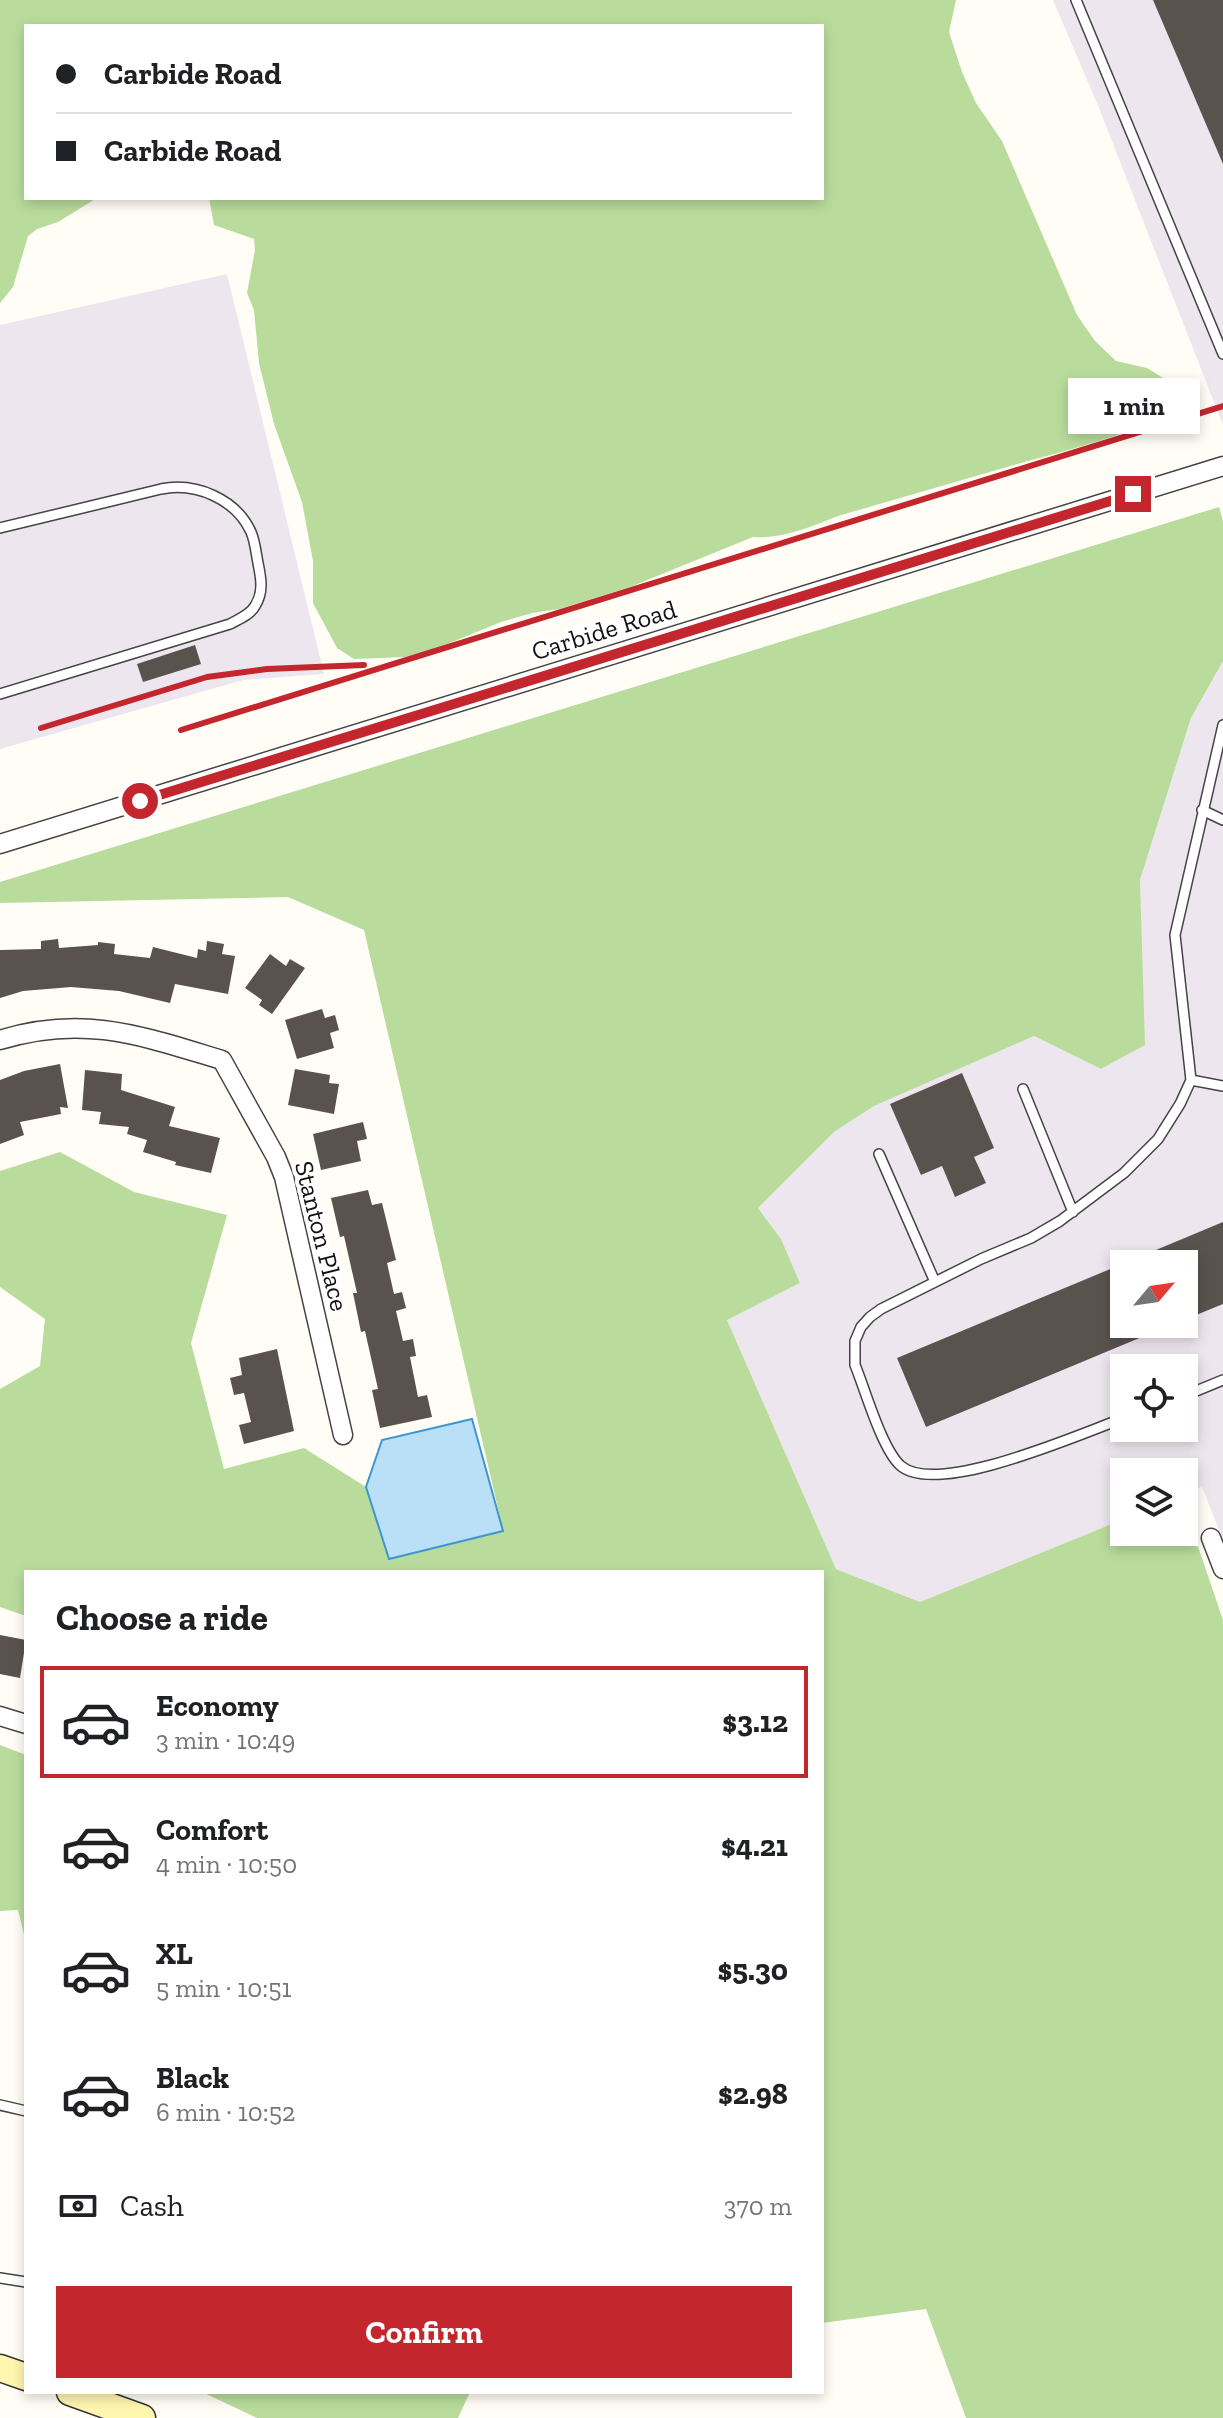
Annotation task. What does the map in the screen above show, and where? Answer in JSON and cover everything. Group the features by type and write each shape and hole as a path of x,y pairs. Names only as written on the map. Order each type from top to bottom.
{"main road":[{"path":"0,2368 24,2376"},
{"path":"76,2394 142,2418"}],"street":[{"name":"Carbide Road","path":"0,844 1223,466"},
{"name":"Stanton Place","path":"0,1040 52,1028 90,1027 130,1033 222,1060 284,1177 343,1435"},
{"path":"1211,1538 1223,1569"},
{"path":"0,1716 24,1723"}],"lane":[{"path":"1076,0 1223,354"},
{"path":"0,528 175,486 193,488 212,495 241,516 252,535 262,585 256,605 246,616 230,624 0,694"},
{"path":"1110,1423 974,1471 920,1475 901,1466 889,1451 855,1365 855,1341 861,1327 881,1309 1031,1238 1073,1212 1124,1173 1158,1139 1191,1080 1175,935 1223,725"},
{"path":"1202,810 1223,820"},
{"path":"1191,1080 1223,1086"},
{"path":"1023,1089 1073,1212"},
{"path":"879,1154 935,1282"},
{"path":"1198,1390 1223,1380"},
{"path":"0,2105 24,2111"},
{"path":"0,2278 24,2282"}],"shaded area":[{"path":"1053,0 1223,0 1223,425 1099,108"},
{"path":"227,274 324,674 243,680 0,749 0,325"},
{"path":"1223,661 1223,1540 1202,1487 1198,1489 1198,1458 1110,1458 1110,1525 920,1602 836,1569 727,1320 800,1283 781,1239 758,1208 834,1132 874,1106 1034,1036 1101,1069 1144,1045 1140,880 1191,718"}],"green space":[{"path":"0,0 956,0 949,32 962,72 976,103 1002,141 1077,315 1095,341 1116,361 1147,368 1181,389 1183,400 1170,411 1129,431 796,531 753,537 630,587 559,609 501,622 435,649 405,657 354,659 337,648 313,603 313,561 302,502 274,424 259,363 254,310 247,293 255,250 254,239 214,225 209,200 824,200 824,24 24,24 24,200 94,200 28,236 13,287 0,303"},
{"path":"1219,507 1223,521 1223,661 1191,718 1140,880 1145,1045 1101,1069 1034,1036 874,1106 834,1132 758,1208 781,1239 800,1283 727,1320 836,1569 920,1602 1110,1525 1110,1546 1198,1546 1223,1620 1223,2418 966,2418 926,2309 824,2323 824,1570 24,1570 24,1615 0,1607 0,1389 40,1366 45,1319 0,1287 0,1171 60,1152 134,1192 227,1215 191,1343 224,1469 304,1448 366,1487 390,1559 503,1530 364,930 288,897 0,903 0,882"},
{"path":"0,1745 24,1754 24,1935 18,1910 0,1911"},
{"path":"206,2394 469,2394 458,2418 257,2418"}],"water":[{"path":"472,1419 503,1531 389,1559 366,1487 382,1440"}],"building":[{"path":"1153,0 1223,0 1223,164"},
{"path":"195,645 201,664 143,682 137,664"},
{"path":"58,939 59,948 98,945 98,942 115,944 114,954 150,958 153,947 197,958 198,949 206,951 207,941 224,944 222,954 235,956 228,994 175,984 170,1003 119,991 71,987 23,991 0,998 0,950 41,949 41,941"},
{"path":"270,954 286,966 290,959 305,968 272,1014 259,1005 262,1000 245,988"},
{"path":"322,1009 325,1018 335,1015 339,1030 330,1033 334,1048 297,1059 285,1020"},
{"path":"60,1064 68,1108 60,1107 61,1114 20,1122 24,1135 0,1144 0,1080 24,1071"},
{"path":"295,1069 330,1075 329,1083 339,1084 334,1114 288,1105"},
{"path":"85,1070 122,1074 121,1090 175,1107 169,1126 220,1138 211,1173 175,1165 176,1162 143,1152 147,1140 127,1134 129,1127 99,1124 101,1112 82,1110"},
{"path":"962,1073 994,1148 974,1157 986,1183 955,1197 942,1166 921,1175 890,1104"},
{"path":"363,1122 367,1139 357,1141 361,1161 321,1170 313,1134"},
{"path":"368,1190 372,1205 382,1203 396,1260 387,1263 394,1294 402,1292 406,1308 396,1311 403,1341 413,1339 416,1356 410,1357 418,1397 427,1395 432,1417 380,1428 372,1390 378,1389 365,1331 361,1332 353,1293 357,1293 344,1236 340,1237 331,1198"},
{"path":"1223,1222 1223,1304 1198,1314 1198,1250 1156,1250"},
{"path":"1110,1269 1110,1338 1139,1338 926,1427 897,1358"},
{"path":"277,1349 294,1431 244,1444 239,1425 251,1422 244,1393 234,1395 230,1378 242,1375 239,1358"},
{"path":"0,1635 24,1640 20,1678 0,1674"}],"railway":[{"path":"181,730 1223,406"},
{"path":"41,728 207,677 267,669 364,665"}],"route":[{"path":"140,801 1133,494"}]}
